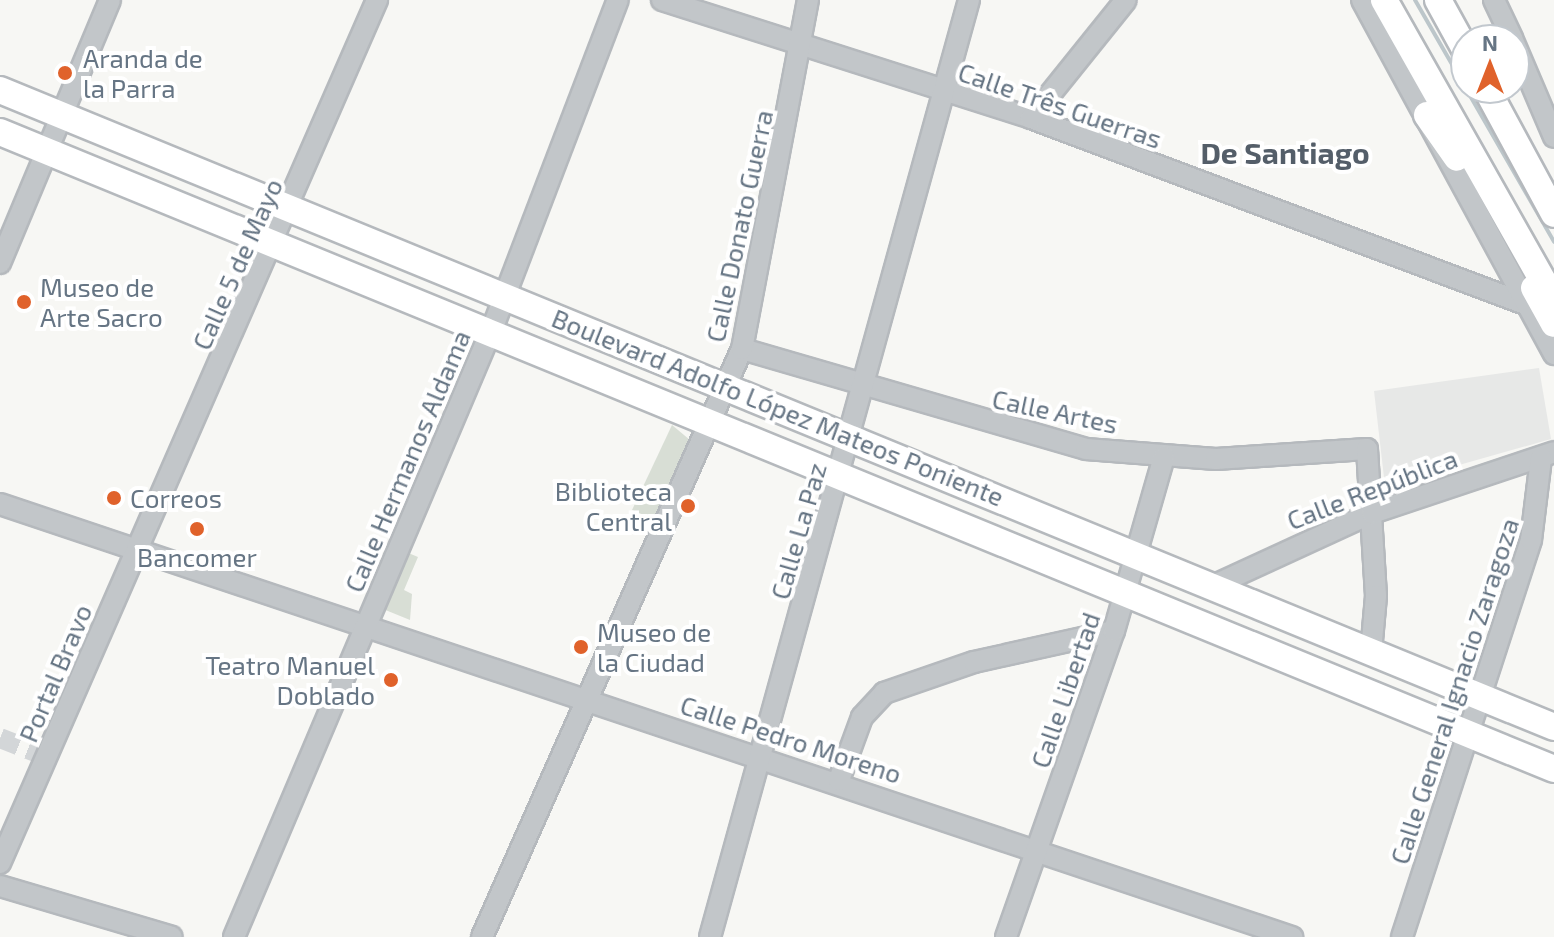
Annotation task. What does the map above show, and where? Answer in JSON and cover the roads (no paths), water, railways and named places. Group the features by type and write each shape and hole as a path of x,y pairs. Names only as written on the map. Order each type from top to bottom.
{"main road":[{"path":"1384,0 1554,300"},
{"path":"1438,0 1451,24"},
{"name":"Boulevard Adolfo López Mateos Poniente","path":"0,90 852,436 1554,727"},
{"path":"1495,104 1554,214"},
{"path":"1427,115 1487,203 1554,324"},
{"name":"Boulevard Adolfo López Mateos Poniente","path":"0,132 710,422 842,472 1128,590 1465,735 1554,769"}],"street":[{"path":"0,263 65,117 110,0"},
{"name":"Calle 5 de Mayo","path":"136,546 276,244 377,0"},
{"name":"Calle Hermanos Aldama","path":"234,937 490,332 618,0"},
{"name":"Calle Três Guerras","path":"662,0 798,48 1031,118 1528,305"},
{"name":"Calle Donato Guerra","path":"482,937 742,349 808,0"},
{"name":"Calle La Paz","path":"710,937 759,755 866,390 969,0"},
{"path":"1031,118 1126,0"},
{"path":"1362,0 1554,354"},
{"path":"1494,0 1505,24"},
{"path":"1530,81 1554,137"},
{"name":"Calle Artes","path":"742,349 866,390 1086,449 1164,457 1367,449 1372,513"},
{"name":"Calle República","path":"1213,586 1372,513 1547,455"},
{"name":"Calle General Ignacio Zaragoza","path":"1402,937 1477,695 1539,510 1547,455"},
{"name":"Calle Libertad","path":"1006,937 1128,590 1164,457"},
{"name":"Calle Pedro Moreno","path":"0,504 136,546 588,700 839,780 1037,850 1247,930 1292,937"},
{"path":"1371,652 1372,513"},
{"name":"Portal Bravo","path":"0,863 136,546"},
{"path":"839,780 862,717 884,693 974,662 1114,631"},
{"path":"0,886 172,937"}],"waterway":[{"path":"1415,0 1554,242"}],"tunnel":[{"path":"0,738 48,757"}],"place":[{"name":"Aranda de la Parra","path":"65,73"},
{"name":"Museo de Arte Sacro","path":"24,302"},
{"name":"Correos","path":"114,498"},
{"name":"Biblioteca Central","path":"688,506"},
{"name":"Bancomer","path":"197,529"},
{"name":"Museo de la Ciudad","path":"581,647"},
{"name":"Teatro Manuel Doblado","path":"391,680"}],"district":[{"name":"De Santiago","path":"1285,152"}]}
